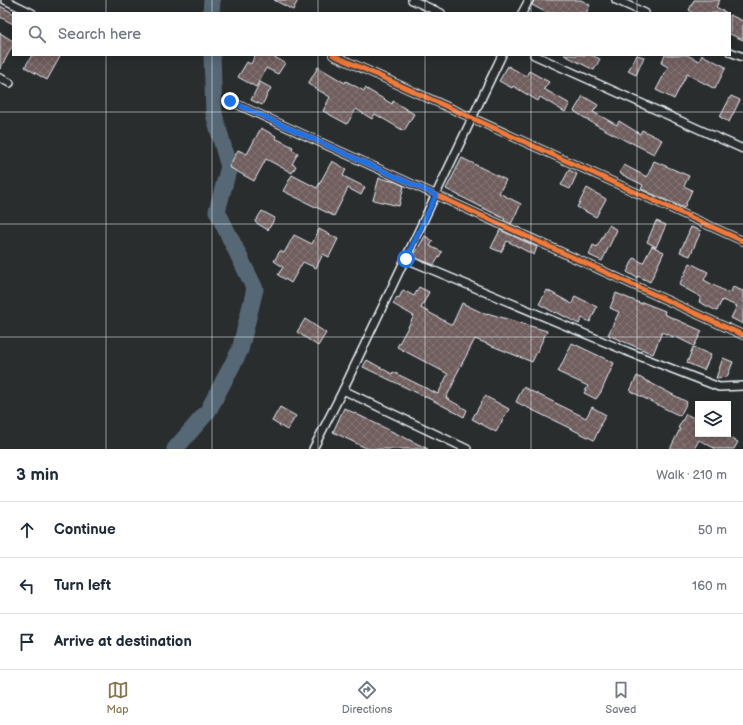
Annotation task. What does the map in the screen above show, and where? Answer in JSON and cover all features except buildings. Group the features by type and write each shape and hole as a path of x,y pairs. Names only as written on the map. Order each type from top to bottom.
{"street":[{"path":"4,0 30,12"},
{"path":"412,0 439,12"},
{"path":"523,12 529,0"},
{"path":"616,0 643,12"},
{"path":"731,52 743,57"},
{"path":"335,56 743,240"},
{"path":"313,449 406,259 502,56"},
{"path":"536,56 743,149"},
{"path":"0,78 10,83"},
{"path":"230,101 743,335"},
{"path":"406,259 626,351 719,387 743,386"},
{"path":"343,390 468,449"}],"waterway":[{"path":"211,12 212,0"},
{"path":"175,449 208,411 240,350 255,289 217,211 229,167 214,114 212,56"}],"cycle path":[{"path":"335,56 743,241"},
{"path":"230,101 743,335"}],"route":[{"path":"230,101 436,195 406,259"}]}
